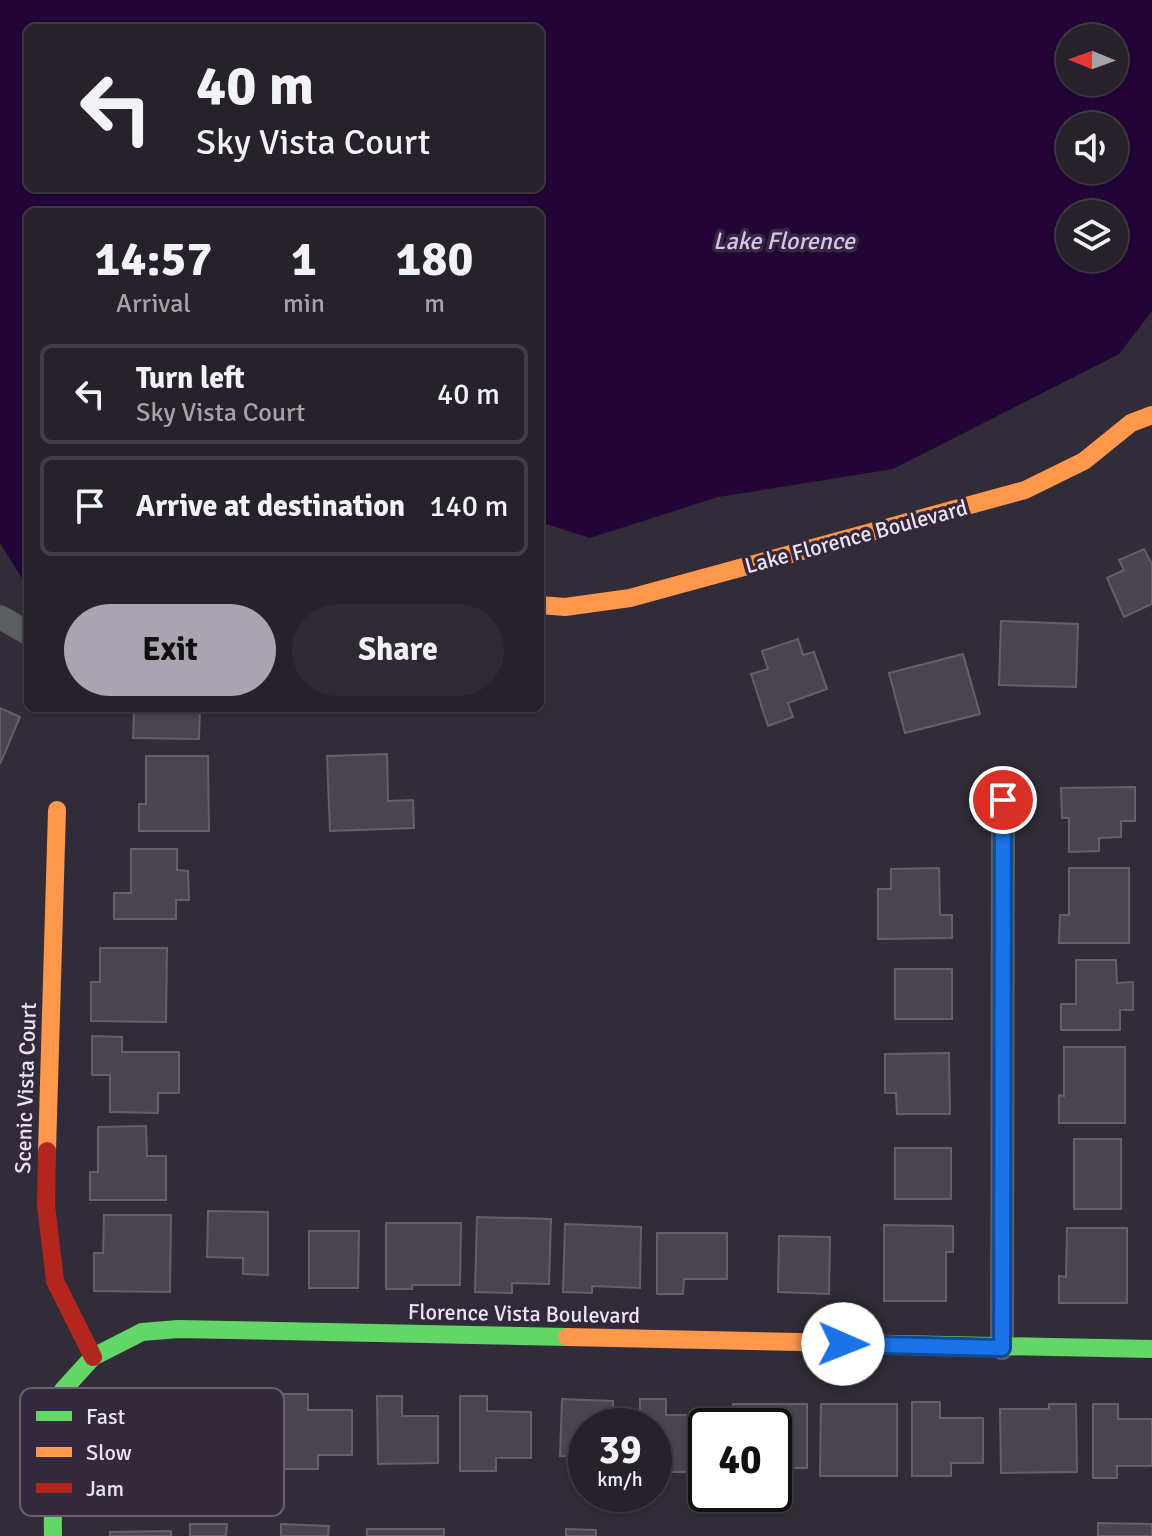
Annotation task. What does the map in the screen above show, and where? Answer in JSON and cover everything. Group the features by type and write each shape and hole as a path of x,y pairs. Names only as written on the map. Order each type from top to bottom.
{"street":[{"name":"Lake Florence Boulevard","path":"544,605 565,607 630,598 1025,490 1084,461 1131,423 1152,415"},
{"path":"0,617 24,631"},
{"path":"1002,1348 1003,800"},
{"name":"Scenic Vista Court","path":"57,810 46,1205 55,1281 93,1357"},
{"name":"Florence Vista Boulevard","path":"65,1388 93,1357 142,1332 178,1329 1152,1349"},
{"name":"Florence Vista Boulevard","path":"53,1516 53,1536"}],"water":[{"name":"Lake Florence","path":"0,0 1152,0 1152,311 1119,354 893,469 718,497 590,538 544,523 544,208 24,208 24,582 0,543"}],"building":[{"path":"1144,549 1152,564 1152,604 1124,617 1107,578 1124,570 1119,560"},
{"path":"1001,621 1078,624 1076,687 999,685"},
{"path":"798,639 803,655 814,652 827,689 788,703 793,717 768,726 751,674 768,669 762,651"},
{"path":"963,654 980,714 905,733 889,673"},
{"path":"0,708 20,717 0,764"},
{"path":"134,712 200,712 199,739 133,738"},
{"path":"387,754 388,801 413,800 414,828 330,831 327,756"},
{"path":"146,756 208,756 209,831 139,831 139,804 146,804"},
{"path":"1135,787 1135,821 1121,821 1121,837 1099,838 1099,851 1069,852 1069,818 1062,818 1061,788"},
{"path":"131,849 177,849 177,870 188,871 189,900 176,900 176,919 114,919 114,893 131,893"},
{"path":"939,868 940,915 952,915 952,938 878,939 878,889 891,889 891,869"},
{"path":"1069,868 1129,868 1129,943 1059,943 1060,915 1069,915"},
{"path":"100,948 167,948 166,1022 91,1021 91,982 100,982"},
{"path":"1076,960 1116,960 1117,983 1133,982 1133,1010 1120,1010 1120,1030 1061,1030 1061,1004 1076,1004"},
{"path":"895,969 952,969 952,1019 895,1019"},
{"path":"92,1036 122,1037 122,1052 179,1052 179,1093 158,1093 158,1113 110,1112 110,1075 92,1075"},
{"path":"1064,1047 1125,1047 1125,1123 1059,1123 1059,1095 1064,1096"},
{"path":"949,1053 950,1114 897,1114 896,1093 885,1093 885,1054"},
{"path":"146,1126 147,1156 166,1156 166,1200 90,1200 90,1172 98,1172 98,1127"},
{"path":"1074,1139 1121,1139 1121,1209 1074,1209"},
{"path":"895,1148 951,1148 951,1199 895,1199"},
{"path":"208,1211 268,1212 268,1275 243,1274 243,1258 207,1257"},
{"path":"104,1215 171,1215 170,1292 94,1291 94,1253 103,1253"},
{"path":"477,1217 551,1219 549,1284 512,1283 512,1293 475,1292"},
{"path":"386,1223 461,1223 460,1285 412,1285 412,1289 386,1289"},
{"path":"565,1224 641,1227 640,1288 592,1286 592,1293 563,1292"},
{"path":"884,1225 953,1226 953,1252 946,1252 946,1301 884,1301"},
{"path":"1067,1228 1127,1228 1127,1303 1059,1303 1059,1276 1066,1277"},
{"path":"309,1231 359,1231 358,1288 309,1288"},
{"path":"657,1233 727,1233 727,1279 684,1279 683,1294 657,1294"},
{"path":"779,1236 830,1237 829,1294 778,1292"},
{"path":"284,1394 308,1394 308,1410 352,1410 352,1455 318,1455 318,1469 284,1469"},
{"path":"377,1396 402,1396 402,1416 438,1416 438,1463 378,1464"},
{"path":"460,1396 487,1396 487,1411 531,1412 531,1458 496,1458 496,1471 460,1471"},
{"path":"562,1399 613,1401 613,1408 568,1408 568,1456 560,1456"},
{"path":"640,1399 666,1399 666,1408 640,1408"},
{"path":"912,1402 940,1402 940,1418 983,1418 983,1463 951,1463 951,1476 912,1476"},
{"path":"733,1404 807,1404 807,1468 792,1468 792,1408 733,1408"},
{"path":"821,1404 897,1404 897,1476 820,1476"},
{"path":"1049,1404 1076,1404 1077,1472 1001,1473 1000,1409 1049,1409"},
{"path":"1093,1404 1118,1404 1118,1419 1152,1419 1152,1466 1117,1466 1117,1478 1093,1478"},
{"path":"672,1415 688,1415 687,1472 672,1472"},
{"path":"1098,1523 1152,1524 1152,1536 1098,1536"},
{"path":"190,1524 227,1524 226,1536 190,1536"},
{"path":"281,1524 329,1526 328,1536 281,1536"},
{"path":"367,1529 444,1529 444,1536 367,1536"},
{"path":"566,1529 596,1530 596,1536 566,1536"},
{"path":"171,1531 171,1536 110,1536 110,1532"}],"traffic: fast":[{"path":"65,1388 93,1357 142,1332 178,1329 567,1337"},
{"path":"896,1344 1152,1349"},
{"path":"53,1516 53,1536"}],"traffic: slow":[{"path":"544,605 565,607 630,598 1025,490 1084,461 1131,423 1152,415"},
{"path":"47,1151 57,810"},
{"path":"567,1337 896,1344"}],"traffic: jam":[{"path":"47,1151 46,1205 55,1281 93,1357"}],"route":[{"path":"843,1344 1002,1348 1003,800"}]}
